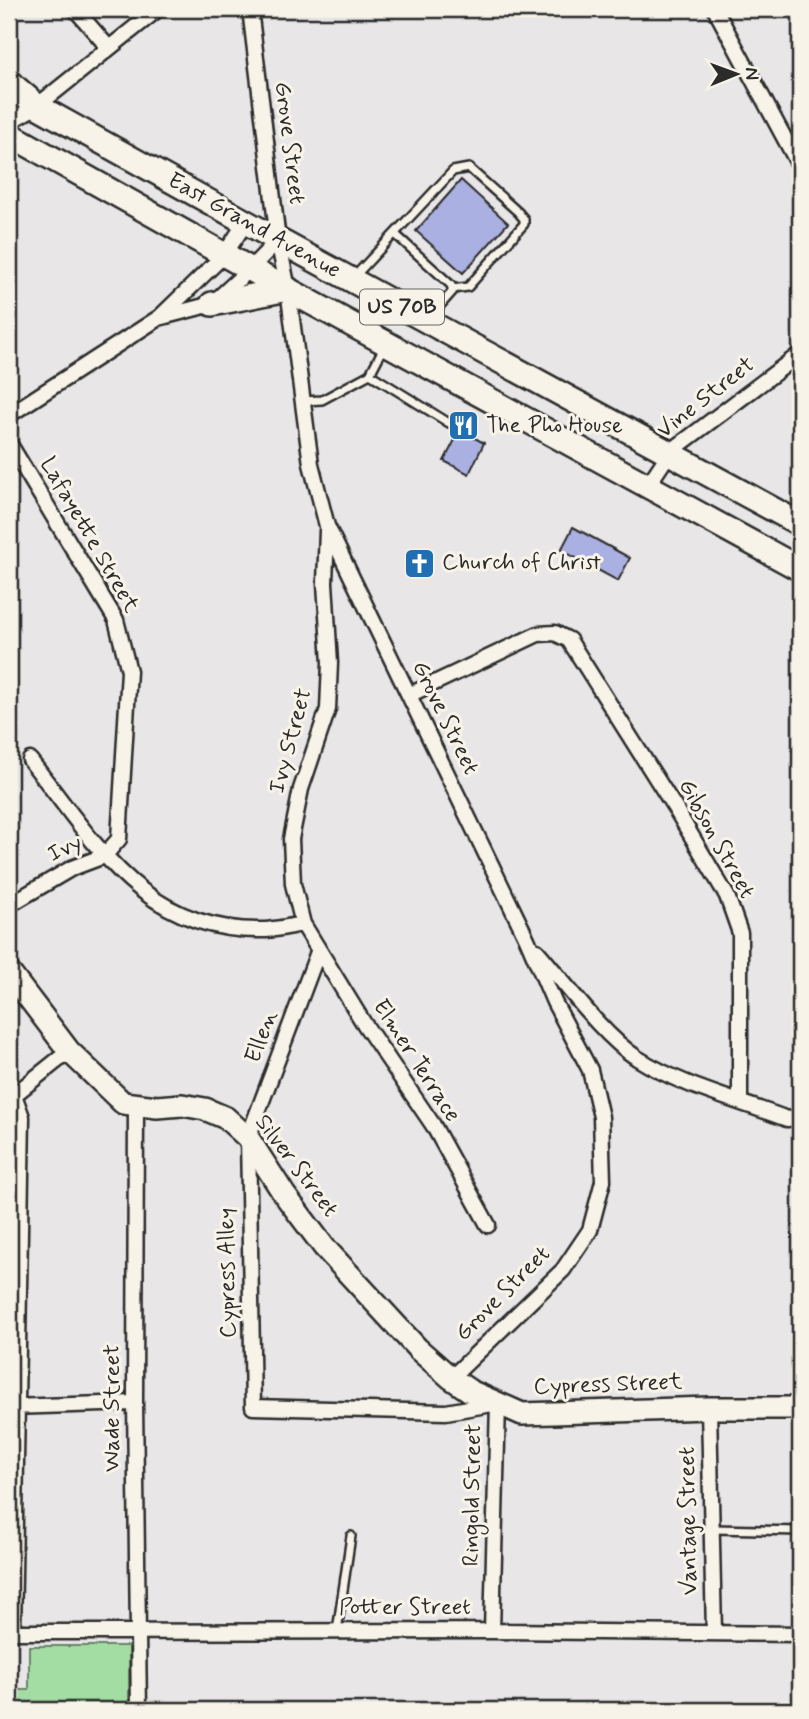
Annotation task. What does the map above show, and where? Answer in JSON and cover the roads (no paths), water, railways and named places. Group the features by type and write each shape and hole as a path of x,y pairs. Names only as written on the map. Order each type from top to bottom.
{"main road":[{"name":"East Grand Avenue","path":"9,82 37,106 800,524"},
{"name":"East Grand Avenue","path":"9,134 224,255 800,569"},
{"path":"212,304 288,289"}],"street":[{"path":"75,9 108,47"},
{"path":"9,122 37,106 158,9"},
{"name":"Grove Street","path":"250,9 278,240 288,289 311,464 327,526 527,939 554,1002 590,1070 601,1117 603,1181 590,1230 563,1270 451,1378"},
{"path":"715,9 800,167"},
{"path":"9,415 160,317 224,255 246,222"},
{"path":"160,317 212,304 278,240"},
{"name":"Vine Street","path":"648,485 670,452 800,354"},
{"name":"Lafayette Street","path":"9,443 116,620 129,671 119,839 104,856"},
{"name":"Ivy Street","path":"303,924 293,884 290,839 301,789 328,709 330,663 325,583 327,526"},
{"name":"Gibson Street","path":"409,695 538,634 555,633 569,640 727,896 740,933 740,1101"},
{"path":"30,760 104,856 150,898 183,917 223,927 266,930 303,924"},
{"name":"Ivy","path":"9,905 72,868 104,856"},
{"name":"Elmer Terrace","path":"303,924 318,952 433,1125 488,1225"},
{"path":"527,939 592,1017 635,1057 687,1084 787,1119 800,1117"},
{"name":"Ellen","path":"248,1138 318,952"},
{"path":"9,972 69,1051 123,1103 136,1105"},
{"path":"11,1632 13,1407 22,1117 11,1097 69,1051"},
{"name":"Silver Street","path":"136,1105 182,1105 205,1109 226,1118 248,1138 284,1194 324,1247 418,1349 470,1391 498,1403"},
{"name":"Wade Street","path":"136,1105 135,1403 139,1710"},
{"name":"Cypress Alley","path":"248,1138 253,1407"},
{"path":"13,1407 135,1403"},
{"name":"Cypress Street","path":"253,1407 446,1412 498,1403 522,1413 800,1408"},
{"name":"Ringold Street","path":"492,1631 498,1403"},
{"name":"Vantage Street","path":"709,1408 714,1633"},
{"name":"Potter Street","path":"11,1632 139,1630 800,1634"}],"lane":[{"path":"351,279 453,171 469,168 518,212 524,219 524,224 468,287 452,289"},
{"path":"395,234 452,289"},
{"path":"427,320 453,292 452,289"},
{"path":"303,401 322,400 370,374 386,342"},
{"path":"370,374 450,423"},
{"path":"713,1529 800,1531"},
{"path":"337,1631 351,1536"}],"place":[{"name":"The Pho House","path":"463,426"},
{"name":"Church of Christ","path":"419,563"}]}
